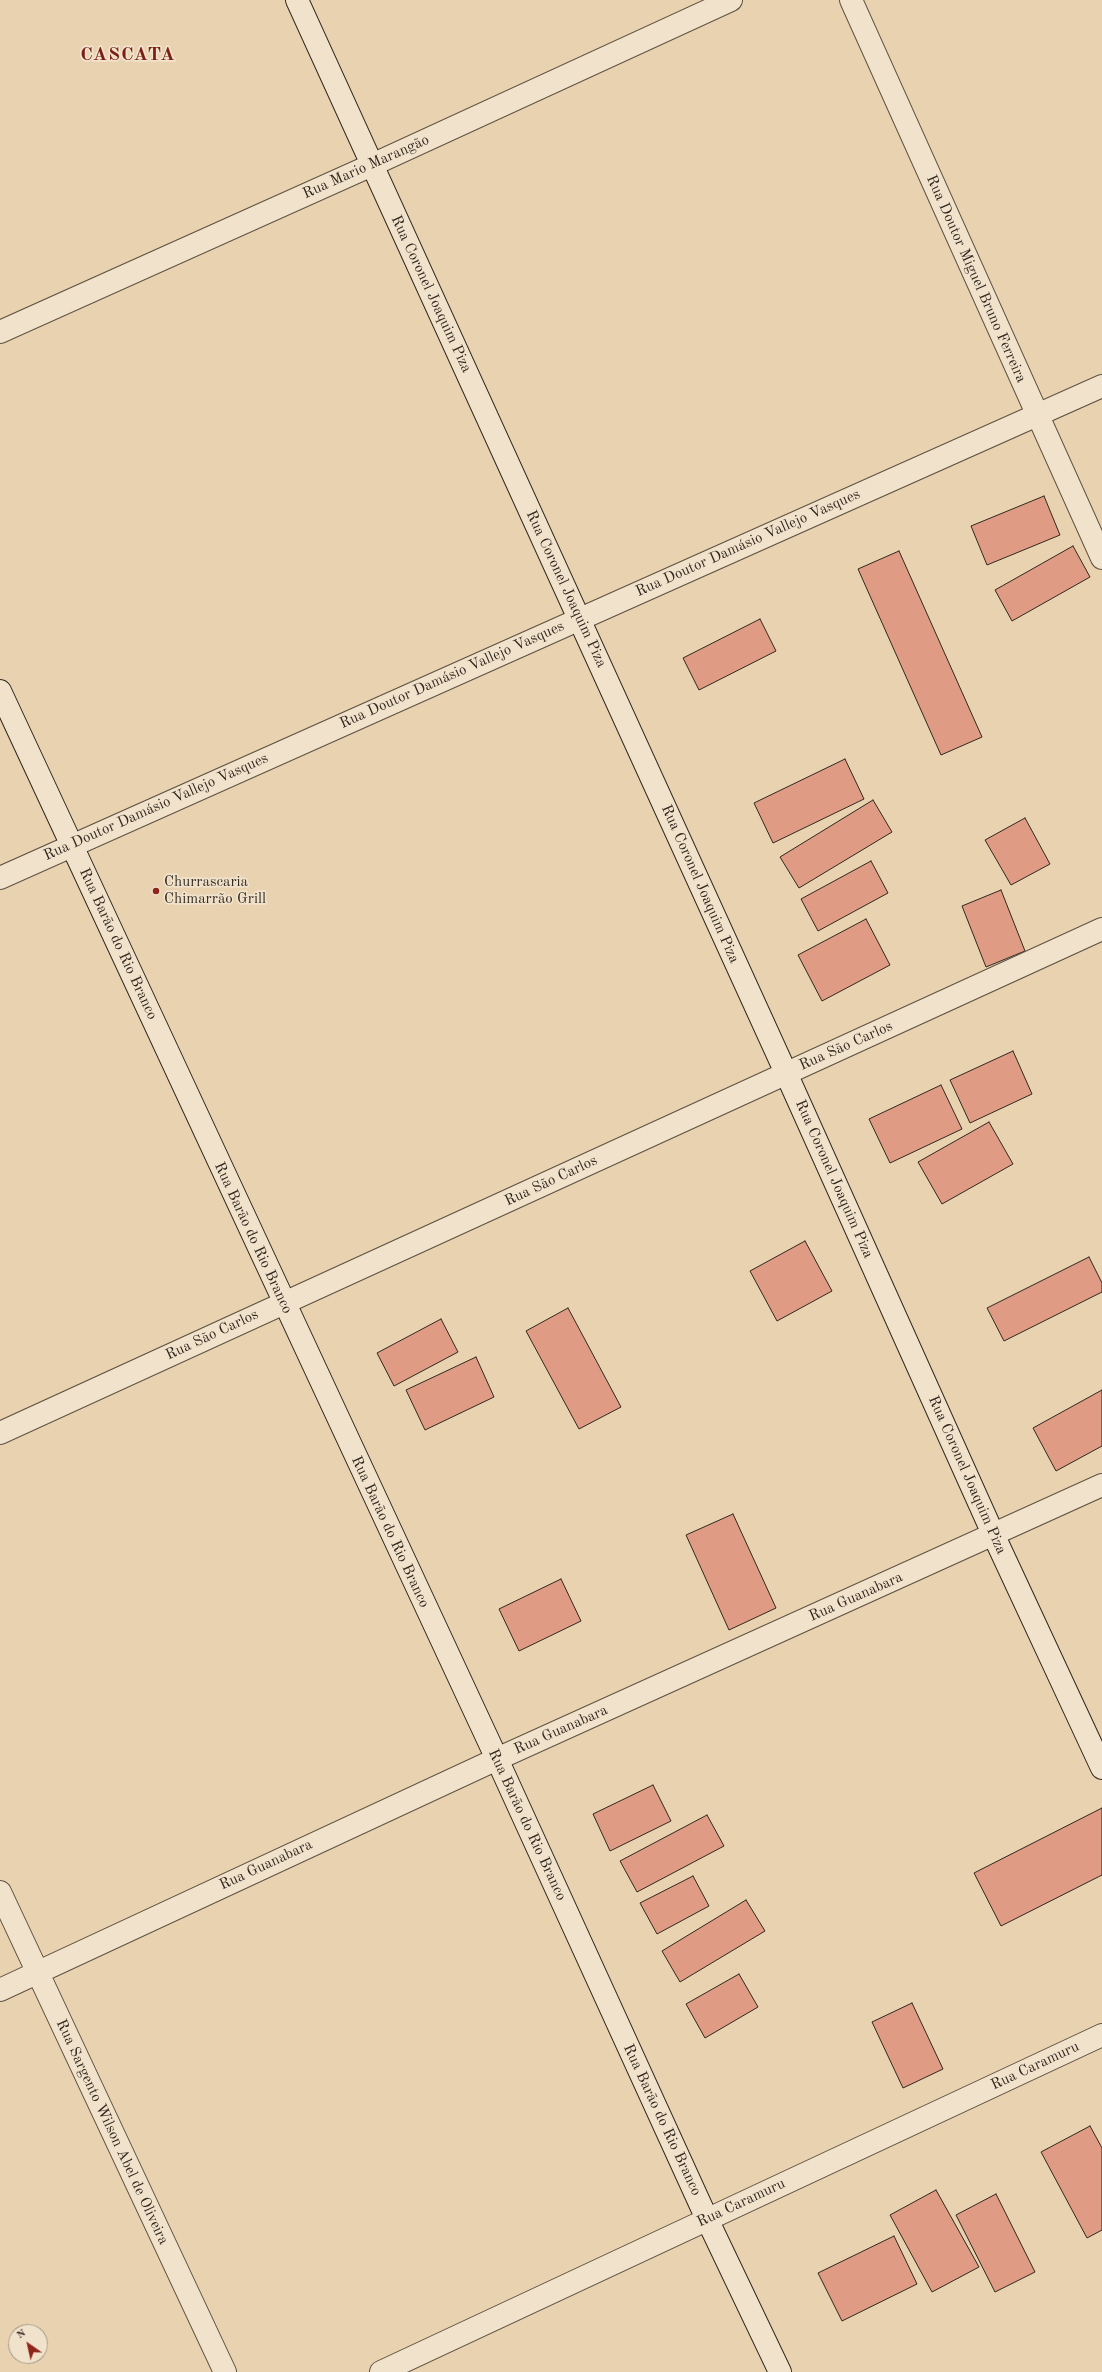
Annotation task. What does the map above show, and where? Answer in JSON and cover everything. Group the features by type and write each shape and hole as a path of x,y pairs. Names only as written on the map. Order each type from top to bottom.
{"street":[{"name":"Rua Coronel Joaquim Piza","path":"297,0 786,1073 994,1536 1102,1768"},
{"name":"Rua Mario Marangão","path":"0,332 372,165 731,0"},
{"name":"Rua Doutor Miguel Bruno Ferreira","path":"852,0 1102,558"},
{"name":"Rua Doutor Damásio Vallejo Vasques","path":"0,878 579,618 1102,386"},
{"name":"Rua Barão do Rio Branco","path":"0,691 283,1303 497,1759 707,2219 780,2372"},
{"name":"Rua São Carlos","path":"0,1433 1102,929"},
{"name":"Rua Guanabara","path":"0,1990 497,1759 994,1536 1102,1485"},
{"name":"Rua Sargento Wilson Abel de Oliveira","path":"0,1892 36,1972 225,2372"},
{"name":"Rua Caramuru","path":"381,2372 1102,2035"}],"building":[{"path":"1044,496 1060,535 987,565 971,526"},
{"path":"1073,546 1090,577 1012,621 995,590"},
{"path":"899,551 982,737 941,755 858,569"},
{"path":"760,619 776,651 699,690 683,658"},
{"path":"845,759 864,799 773,843 754,803"},
{"path":"873,800 892,832 799,888 780,857"},
{"path":"1025,818 1050,864 1011,885 985,840"},
{"path":"871,861 888,893 818,931 801,899"},
{"path":"1001,890 1025,951 986,967 962,906"},
{"path":"866,919 890,965 822,1001 798,955"},
{"path":"1013,1051 1032,1094 970,1123 950,1080"},
{"path":"941,1085 962,1129 890,1163 869,1119"},
{"path":"989,1122 1013,1164 942,1204 918,1162"},
{"path":"805,1241 832,1291 777,1321 750,1271"},
{"path":"1089,1257 1102,1283 1102,1292 1004,1341 987,1308"},
{"path":"568,1308 621,1407 579,1429 526,1331"},
{"path":"441,1319 458,1352 394,1386 377,1353"},
{"path":"476,1357 494,1397 425,1430 406,1390"},
{"path":"1102,1390 1102,1446 1056,1471 1033,1428"},
{"path":"733,1514 776,1608 729,1630 686,1535"},
{"path":"561,1579 581,1621 519,1651 499,1609"},
{"path":"653,1785 671,1821 610,1851 593,1814"},
{"path":"1102,1808 1102,1875 1001,1926 974,1873"},
{"path":"707,1815 724,1846 637,1892 620,1861"},
{"path":"693,1876 709,1906 657,1934 640,1903"},
{"path":"746,1900 765,1931 680,1982 662,1951"},
{"path":"739,1974 758,2007 705,2038 686,2004"},
{"path":"912,2003 943,2069 903,2088 872,2022"},
{"path":"1090,2126 1102,2148 1102,2230 1087,2238 1041,2152"},
{"path":"936,2190 979,2267 932,2292 890,2215"},
{"path":"996,2194 1035,2272 995,2292 956,2215"},
{"path":"894,2236 917,2284 842,2321 818,2273"}],"place":[{"name":"Churrascaria Chimarrão Grill","path":"156,891"}],"district":[{"name":"CASCATA","path":"128,55"}]}
